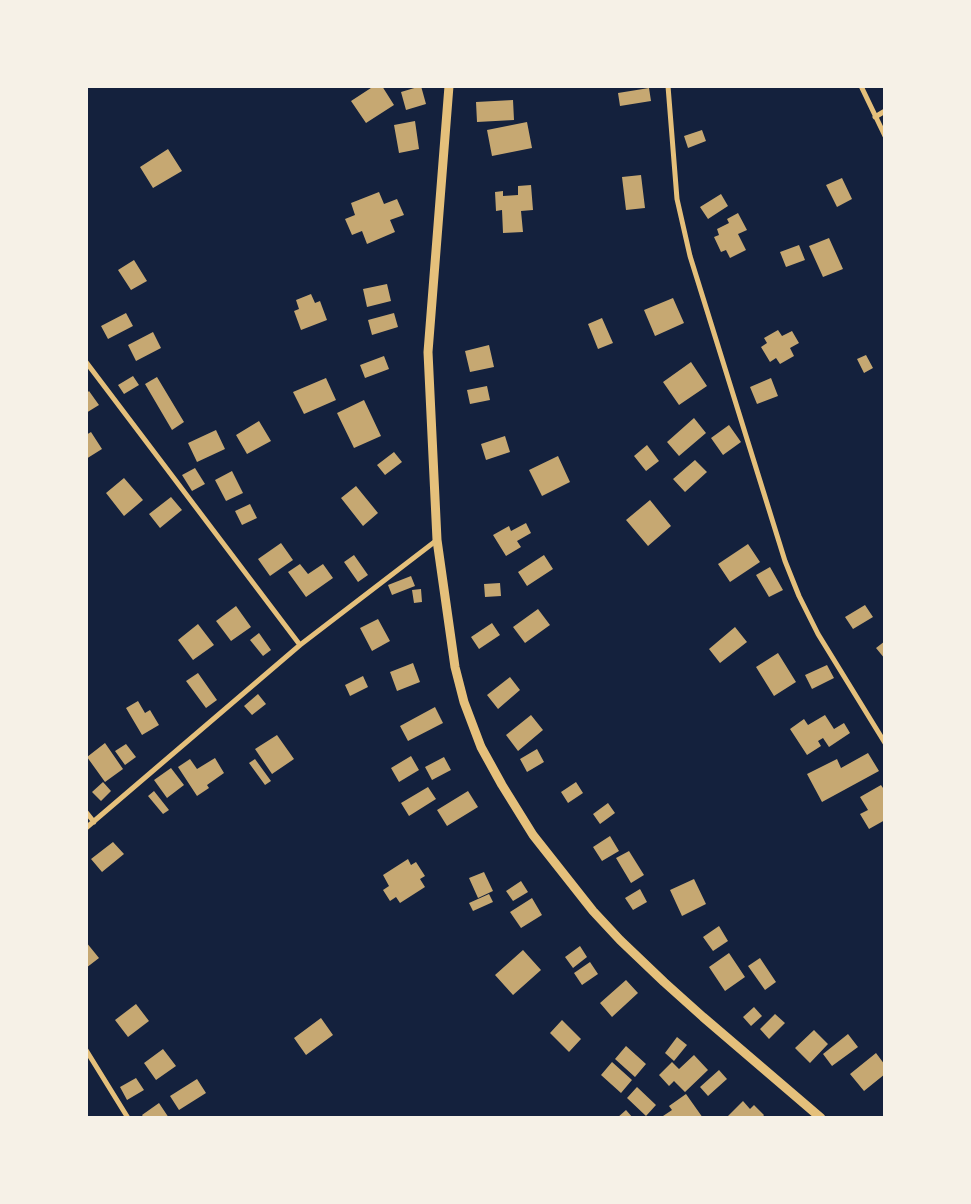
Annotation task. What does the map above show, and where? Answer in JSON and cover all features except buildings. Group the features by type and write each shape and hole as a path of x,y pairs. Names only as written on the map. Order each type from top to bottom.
{"street":[{"path":"449,86 428,352 437,540 455,667 464,702 481,747 502,785 534,835 593,911 620,940 703,1017 821,1118"},
{"path":"668,86 677,199 690,256 785,561 799,596 818,634 885,743"},
{"path":"861,86 885,136"},
{"path":"875,117 885,111"},
{"path":"86,362 300,645"},
{"path":"86,828 300,645 437,540"},
{"path":"86,812 94,822"},
{"path":"86,1050 128,1118"}]}
